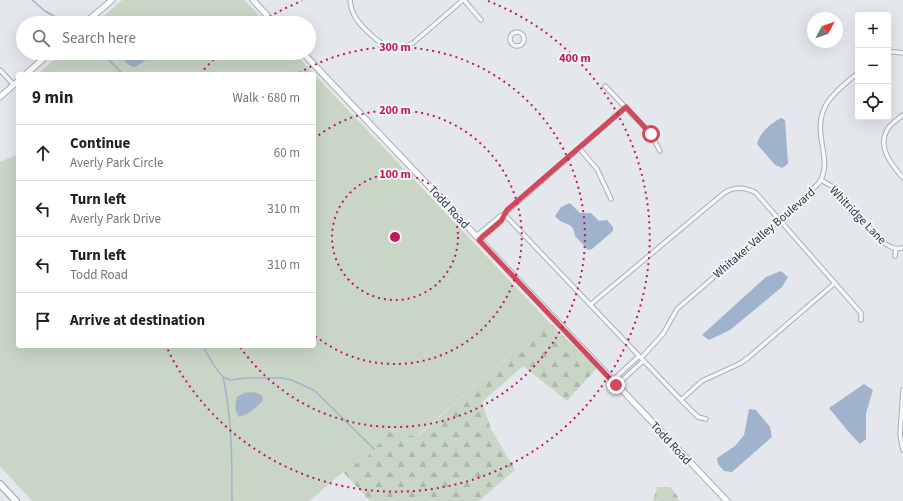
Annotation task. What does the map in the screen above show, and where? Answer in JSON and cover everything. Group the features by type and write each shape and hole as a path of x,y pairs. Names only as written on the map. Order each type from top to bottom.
{"main road":[{"path":"0,484 16,501"}],"street":[{"path":"93,16 112,0"},
{"path":"253,0 268,16"},
{"path":"350,0 351,11 355,18 375,39 388,47 393,48 403,47 414,42 463,0 481,20"},
{"path":"891,52 903,53"},
{"path":"28,72 42,60"},
{"name":"Todd Road","path":"310,60 726,501"},
{"path":"0,70 16,83 0,97"},
{"name":"Whitaker Valley Boulevard","path":"614,382 641,358 663,334 677,309 816,187 821,180 825,167 820,131 823,112 832,97 855,76"},
{"path":"606,86 652,135 660,151"},
{"path":"478,238 501,221 504,214 626,107"},
{"path":"903,115 887,129 884,136 884,147 887,157 903,178"},
{"path":"579,148 597,169 611,199"},
{"name":"Whitridge Lane","path":"821,180 833,187 881,241 890,248 896,249"},
{"path":"590,305 724,193 730,189 739,187 750,189 756,193 861,313 861,320"},
{"path":"504,214 681,400 698,417 706,419"},
{"path":"895,256 896,249 903,248"},
{"path":"681,400 702,381 741,363 835,283"},
{"path":"903,390 900,433 903,450"}],"green space":[{"path":"122,0 244,0 259,16 104,16"},
{"path":"54,60 301,60 312,72 40,72"},
{"path":"316,76 548,321 416,437 391,430 368,456 343,472 309,501 32,501 0,466 0,162 16,155 16,348 316,348"},
{"path":"548,321 597,368 567,401 523,366 482,402 491,429 515,470 479,501 370,501 343,472 368,456 391,430 417,437"},
{"path":"657,487 670,487 678,497 678,501 653,501"}],"water":[{"path":"124,60 146,60 135,67 128,64"},
{"path":"781,118 785,120 788,164 782,168 775,165 757,144 760,136 766,129"},
{"path":"570,203 580,213 591,213 599,221 607,220 613,227 613,231 592,249 588,250 575,236 572,227 558,220 555,216 561,207"},
{"path":"781,271 788,277 782,287 730,330 709,340 702,335 766,277"},
{"path":"864,384 873,390 866,413 866,439 860,444 829,408"},
{"path":"251,392 260,394 263,399 262,402 249,413 239,417 235,407 237,397 244,393"},
{"path":"749,409 756,410 770,427 772,437 732,472 724,471 718,464 717,458 735,446 744,435"}],"waterway":[{"path":"32,0 54,16"},
{"path":"109,60 121,72"},
{"path":"205,348 215,367 223,377 230,380 245,378 282,378 292,380 315,391 374,449"},
{"path":"223,377 230,423 232,454 232,501"}],"route":[{"path":"616,385 479,240 501,221 507,210 626,107 651,134"}]}
